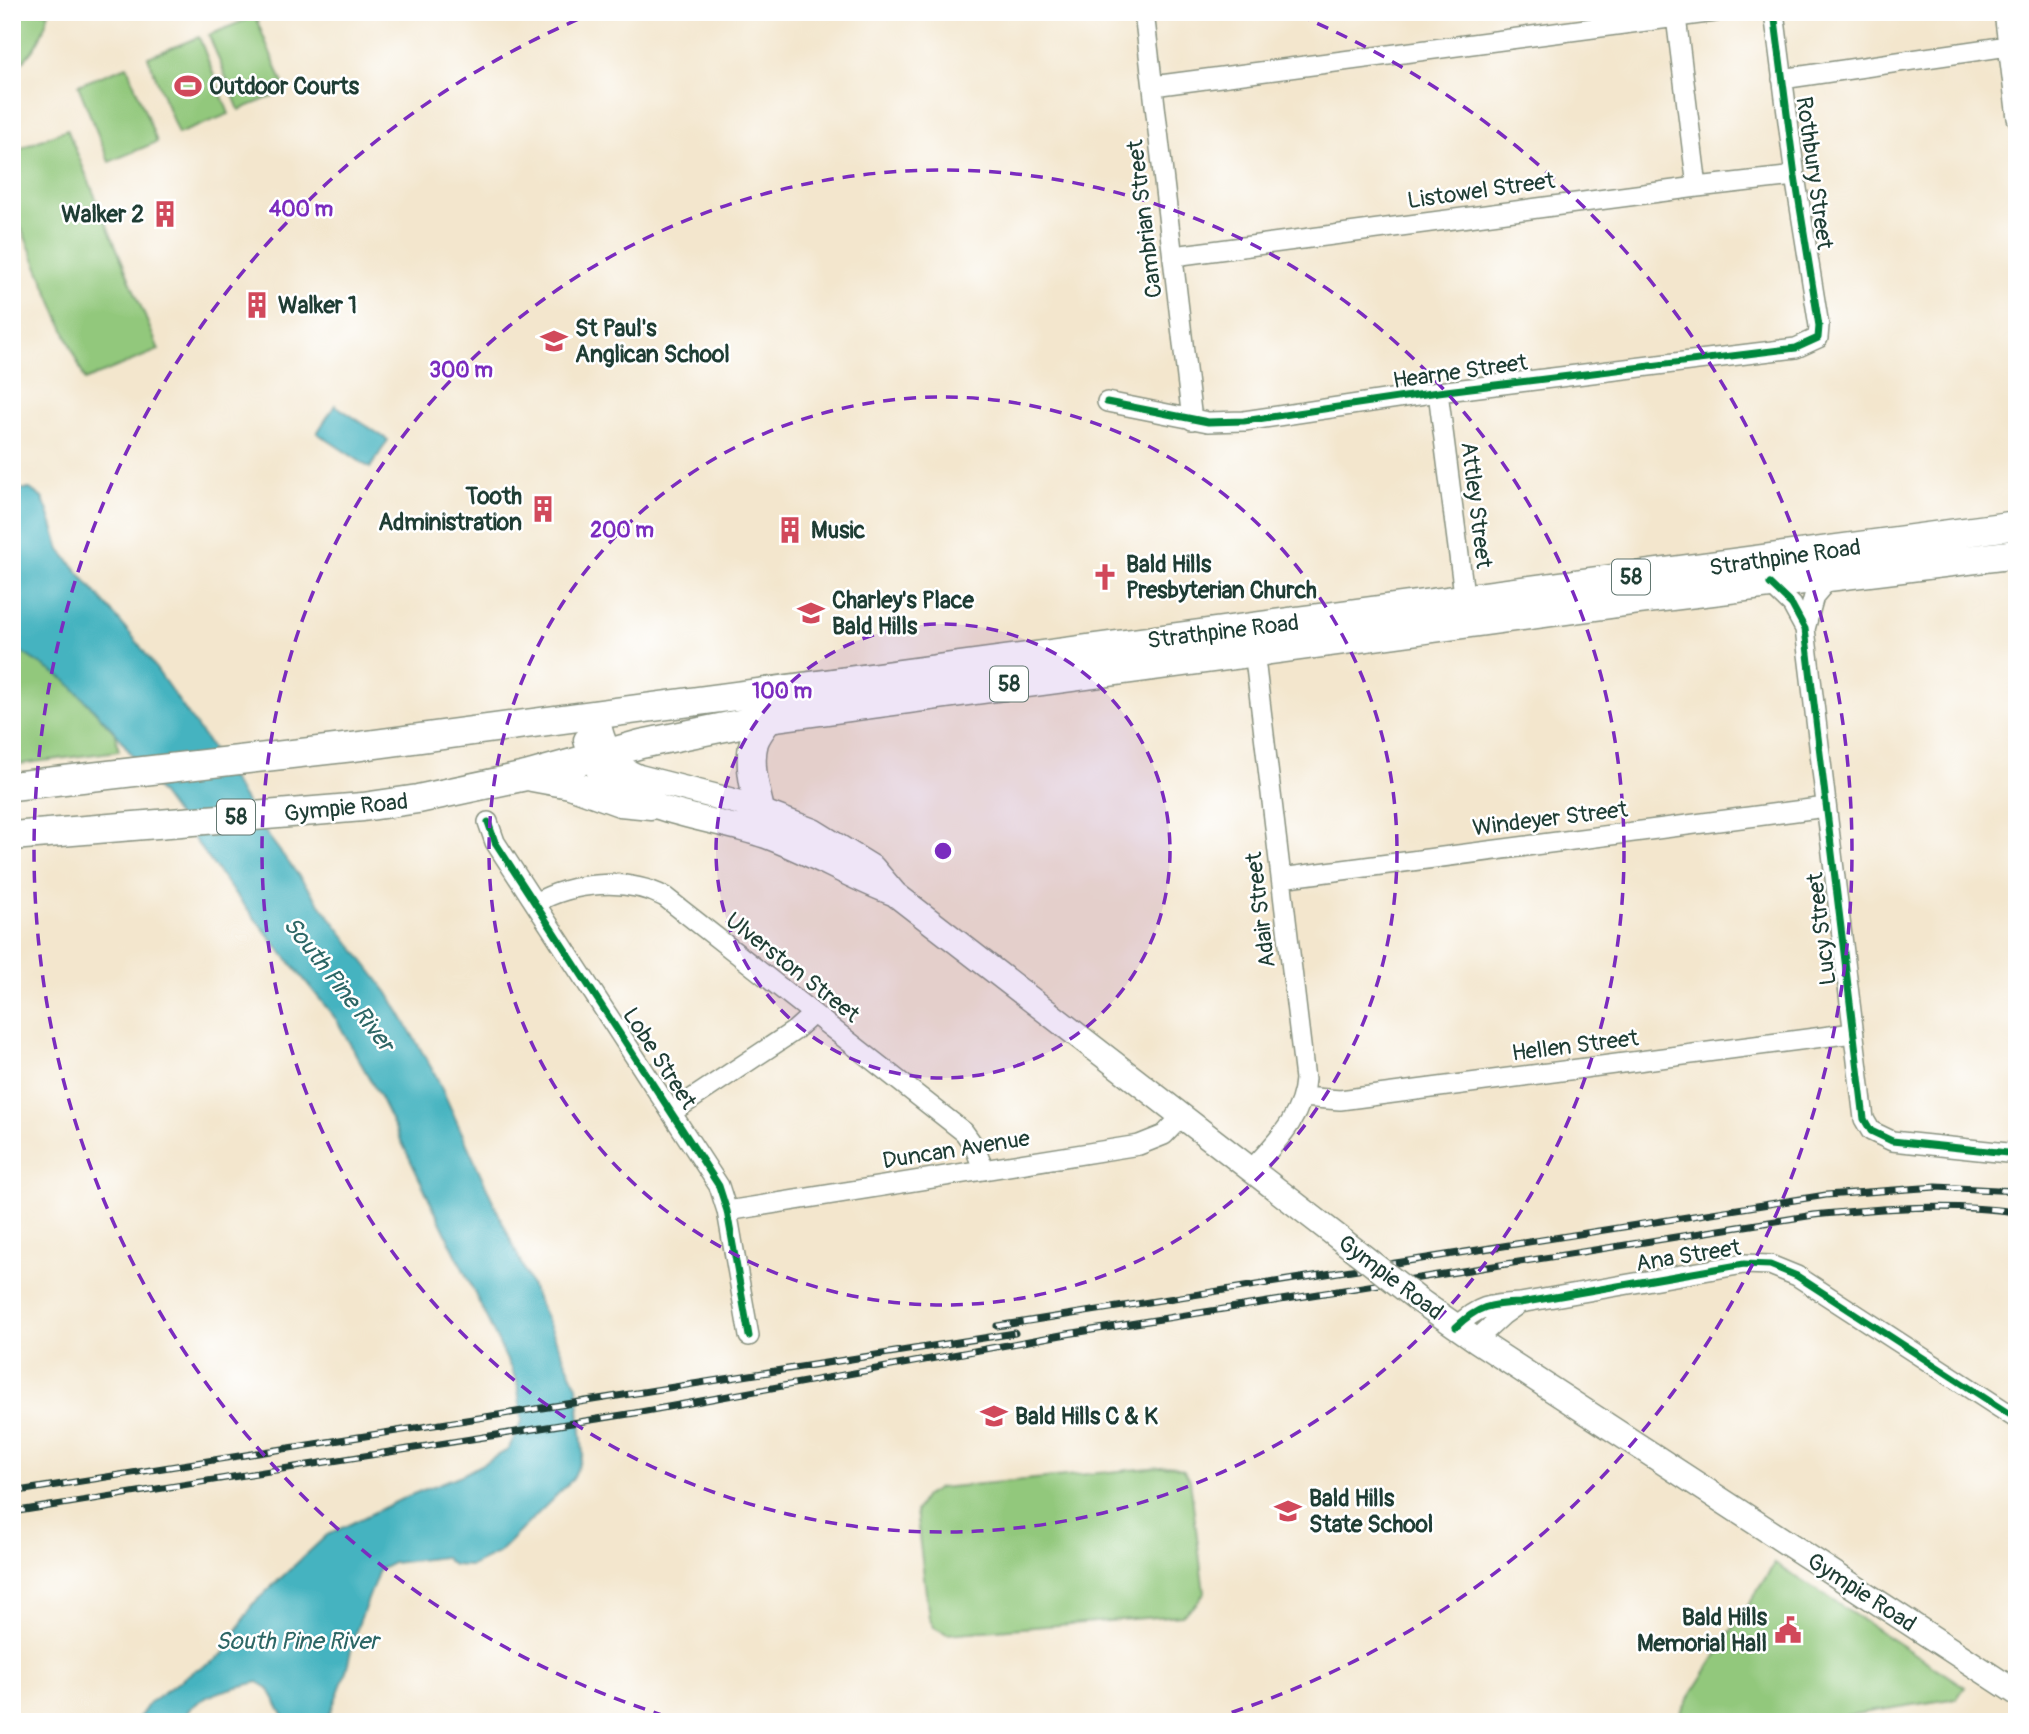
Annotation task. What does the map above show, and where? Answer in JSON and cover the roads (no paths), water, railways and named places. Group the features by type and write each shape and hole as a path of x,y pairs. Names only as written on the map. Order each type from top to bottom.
{"highway":[{"name":"Strathpine Road","path":"589,714 1253,640 1466,612 2017,526"},
{"name":"Strathpine Road","path":"1466,612 1770,584 2017,554"},
{"name":"Strathpine Road","path":"599,755 699,730 1253,640"},
{"name":"58","path":"12,786 252,759 589,714"},
{"path":"760,810 752,753 757,735 769,718"},
{"name":"Gympie Road","path":"12,836 363,807 418,799 526,776 599,755"},
{"path":"526,776 570,784 620,802 651,805"}],"main road":[{"name":"Gympie Road","path":"589,714 585,734 599,755 618,766 639,777 714,795 813,831 873,868 895,894 1420,1301 1466,1334 2017,1693"},
{"name":"Gympie Road","path":"599,755 600,773 608,781 651,805 766,837 895,894"}],"street":[{"name":"Cambrian Street","path":"1144,12 1192,420"},
{"path":"1153,86 1715,12"},
{"name":"Rothbury Street","path":"1774,12 1795,176 1819,326 1818,338"},
{"path":"2004,12 2017,118"},
{"path":"1676,18 1697,187"},
{"path":"1782,79 2008,46"},
{"name":"Listowel Street","path":"1174,256 1795,176"},
{"name":"Hearne Street","path":"1107,402 1192,420 1244,421 1438,392 1796,348 1818,338"},
{"name":"Attley Street","path":"1438,392 1466,612"},
{"name":"Lucy Street","path":"1805,629 1814,596 1832,575"},
{"name":"Lucy Street","path":"1770,584 1792,605 1805,629 1864,1119 1871,1131 1900,1142 2017,1154"},
{"name":"Adair Street","path":"1252,1169 1292,1122 1303,1097 1305,1070 1253,640"},
{"name":"Windeyer Street","path":"1281,878 1826,807"},
{"name":"Lobe Street","path":"488,822 495,842 711,1172 727,1211 749,1336"},
{"name":"Ulverston Street","path":"535,903 556,893 598,885 637,886 654,892 680,909 964,1132 974,1146 984,1170"},
{"path":"672,1112 794,1031 813,1014"},
{"name":"Hellen Street","path":"1303,1097 1340,1100 1853,1033"},
{"name":"Duncan Avenue","path":"727,1211 1148,1143 1164,1135 1183,1115"},
{"name":"Ana Street","path":"1466,1334 1520,1303 1744,1264 1770,1265 1797,1276 2017,1419"}],"water":[{"path":"335,405 388,440 370,468 317,433"},
{"name":"South Pine River","path":"16,489 30,489 42,498 60,550 138,643 206,740 266,833 388,993 436,1076 577,1386 583,1454 573,1479 498,1553 471,1566 453,1565 444,1557 393,1563 379,1570 330,1713 318,1722 287,1722 268,1688 258,1682 225,1690 203,1699 186,1713 180,1722 136,1722 150,1702 224,1653 252,1605 327,1535 408,1496 464,1474 508,1450 522,1421 517,1381 381,1099 336,1019 231,889 115,732 67,681 12,646 12,556 17,554 11,511"}],"railway":[{"path":"997,1326 1826,1195 1936,1187 2017,1191"},
{"path":"12,1512 635,1413 1067,1334 1814,1215 1916,1208 2017,1212"},
{"path":"12,1492 1015,1333"}],"place":[{"name":"Outdoor Courts","path":"188,86"},
{"name":"Walker 2","path":"165,214"},
{"name":"Walker 1","path":"257,305"},
{"name":"St Paul's Anglican School","path":"554,341"},
{"name":"Tooth Administration","path":"543,509"},
{"name":"Music","path":"790,530"},
{"name":"Bald Hills Presbyterian Church","path":"1105,577"},
{"name":"Charley's Place Bald Hills","path":"811,613"},
{"name":"Bald Hills C & K","path":"994,1416"},
{"name":"Bald Hills State School","path":"1288,1511"},
{"name":"Bald Hills Memorial Hall","path":"1788,1630"}]}
